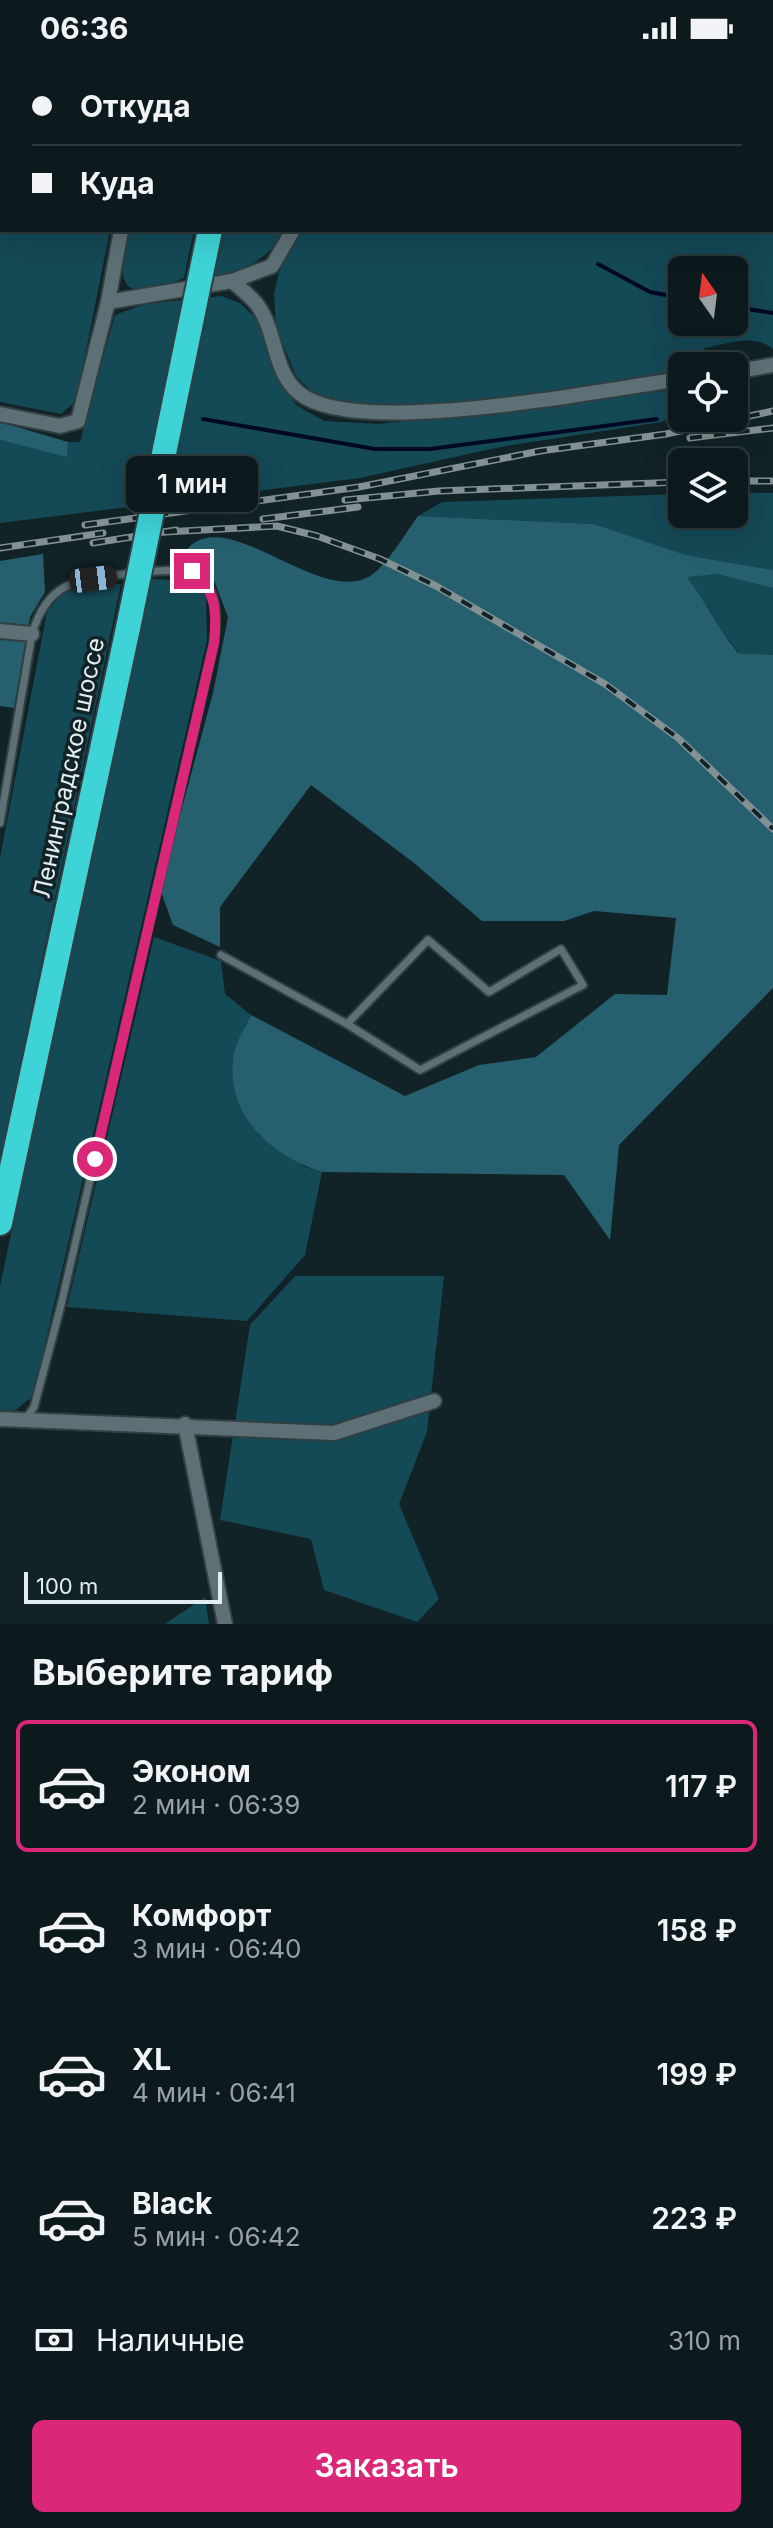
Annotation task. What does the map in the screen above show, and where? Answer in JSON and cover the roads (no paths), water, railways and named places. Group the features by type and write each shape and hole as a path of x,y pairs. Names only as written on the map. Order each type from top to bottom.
{"highway":[{"name":"Ленинградское шоссе","path":"0,1223 210,232"}],"street":[{"path":"7,416 60,426 78,421 108,302 121,232"},
{"path":"108,302 232,281 272,266 292,232"},
{"path":"232,281 258,306 285,377 298,393 319,406 343,412 420,414 668,381"},
{"path":"748,369 773,365"},
{"path":"0,631 32,634"},
{"path":"0,1419 116,1425 185,1424 334,1433 434,1401"},
{"path":"185,1424 225,1624"}],"lane":[{"path":"0,823 32,634 51,594 64,585 156,570 192,571 204,580 216,605 210,663 61,1305 34,1407 26,1419"},
{"path":"221,955 347,1024 420,1070 583,985 561,949 489,992 428,940 347,1024"}],"waterway":[{"path":"598,264 650,292 668,295"},
{"path":"748,309 773,313"},
{"path":"203,419 375,449 430,449 657,419"}],"railway":[{"path":"85,525 359,487 540,451 666,434 773,411"},
{"path":"690,438 773,428"},
{"path":"748,481 773,481"},
{"path":"345,500 439,491 668,483"},
{"path":"263,519 358,507"},
{"path":"165,532 277,526 317,536 380,559 436,586 605,684 678,738 773,829"},
{"path":"93,543 176,530"},
{"path":"0,548 103,533"}]}
